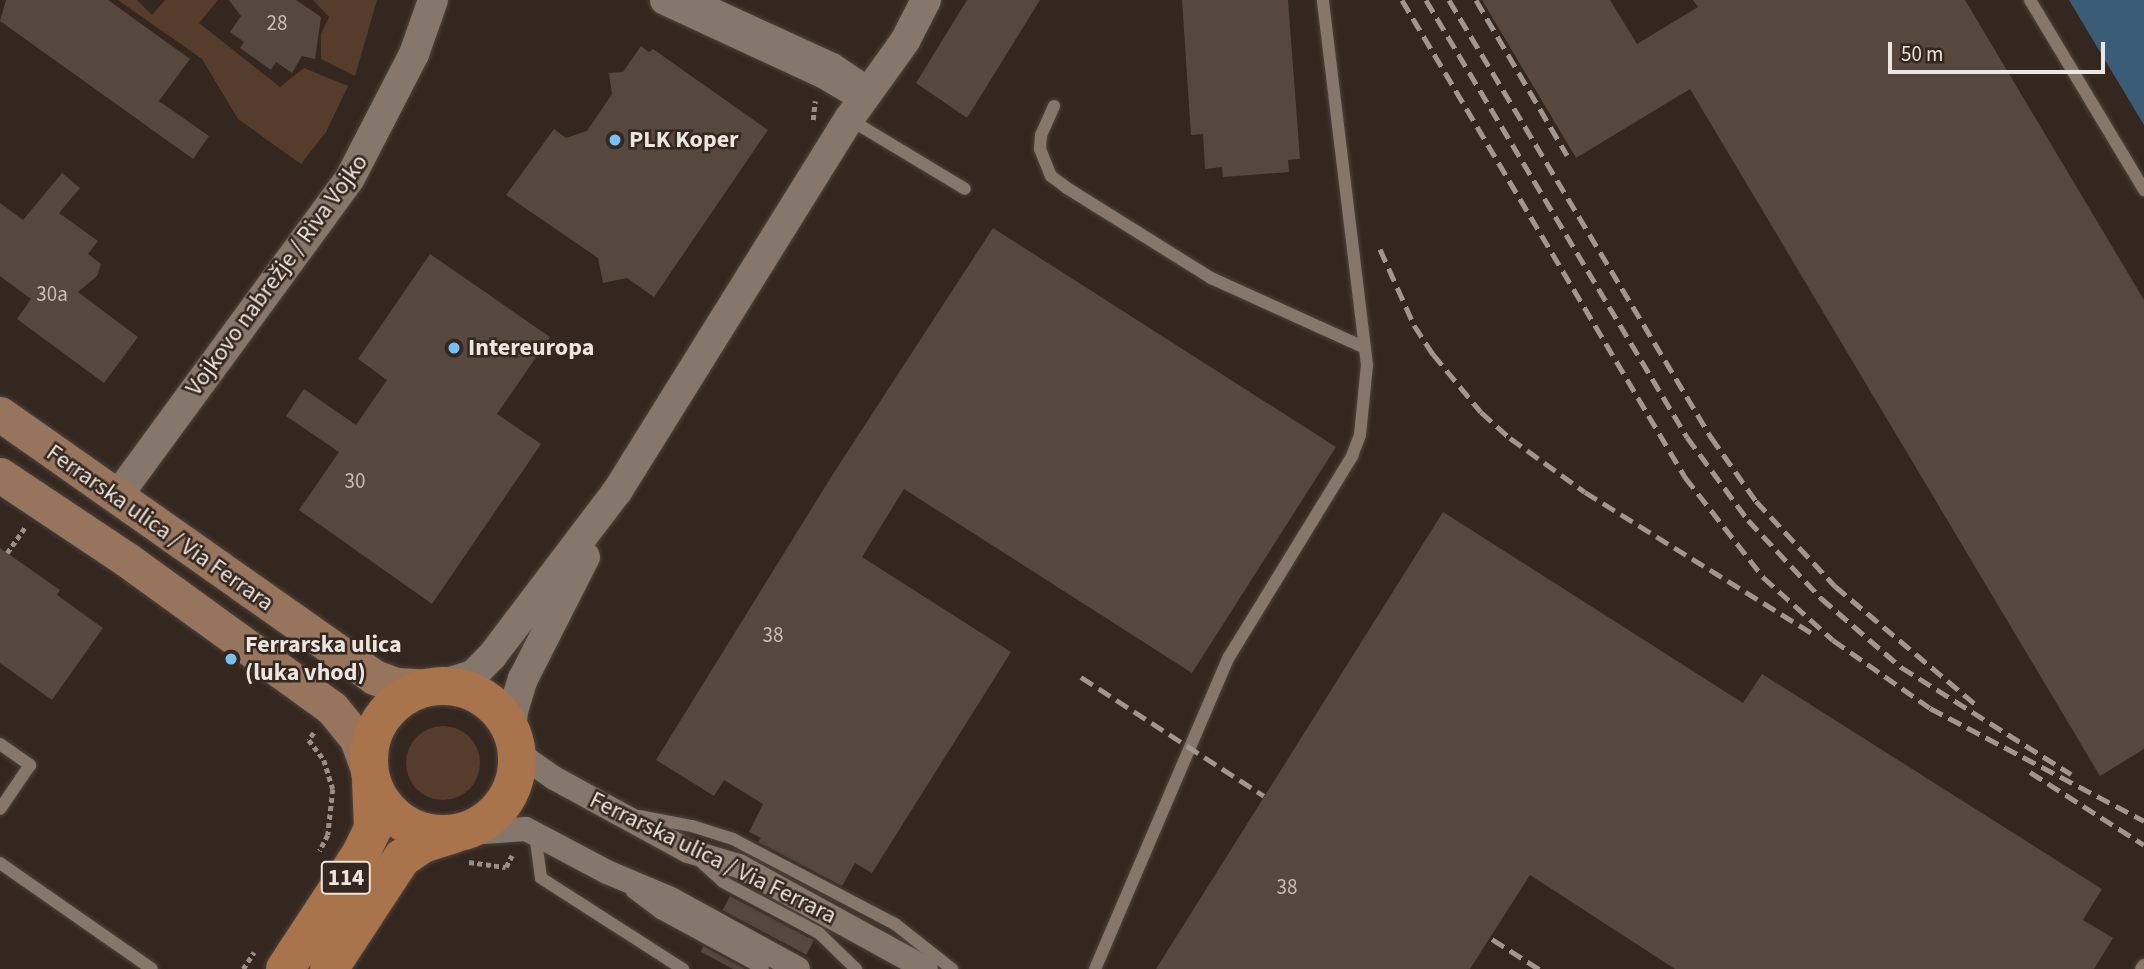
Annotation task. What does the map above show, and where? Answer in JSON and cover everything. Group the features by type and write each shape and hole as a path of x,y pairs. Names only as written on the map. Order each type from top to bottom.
{"main road":[{"name":"Ferrarska ulica / Via Ferrara","path":"0,414 374,677 396,685 435,687"},
{"name":"Ferrarska ulica / Via Ferrara","path":"0,475 126,559 331,708 357,738 370,775"},
{"name":"114","path":"271,958 360,855 373,828 371,738 382,716 400,699 435,687 470,691 492,704 511,734 516,771 509,795 494,814 474,828 424,844 402,859 330,969"},
{"name":"114","path":"370,775 385,808 403,824 426,834 453,834"}],"street":[{"name":"Vojkovo nabrežje / Riva Vojko","path":"116,498 350,178 414,54 433,0"},
{"path":"665,0 825,74 862,100"},
{"path":"435,687 473,675 492,656 618,490 862,100 905,41 926,0"},
{"path":"511,734 513,711 523,679 618,490"},
{"name":"Ferrarska ulica / Via Ferrara","path":"511,734 524,757 618,813 688,850 739,866 926,969"},
{"path":"453,834 489,828 526,829 607,872 669,898 798,969"}],"lane":[{"path":"705,0 836,60 862,100 965,189"},
{"path":"1095,969 1229,657 1352,456 1365,413 1365,348 1322,0"},
{"path":"2030,0 2144,190"},
{"path":"1054,106 1041,135 1040,149 1051,176 1211,278 1365,348"},
{"path":"0,744 30,765 0,808"},
{"path":"618,813 692,825 733,839 895,924 952,969"},
{"path":"535,834 541,878 683,969"},
{"path":"688,850 723,882 819,933 856,969"},
{"path":"0,863 152,969"},
{"path":"607,872 660,913 763,969"}],"path":[{"path":"309,740 324,760 333,789 328,835 317,857"},
{"path":"243,969 271,958"}],"shaded area":[{"path":"118,0 137,0 152,15 165,0 218,0 199,23 280,87 304,68 348,86 326,132 301,164 238,119 202,59"},
{"path":"313,0 377,0 355,76 321,59 321,34 329,17"},
{"path":"443,726 464,732 474,742 480,763 474,784 464,794 443,800 422,794 412,784 406,763 412,742 422,732"}],"water":[{"path":"2069,0 2144,0 2144,125"}],"building":[{"path":"6,0 108,0 190,59 159,101 209,136 193,159 0,21"},
{"path":"229,0 296,0 321,17 315,59 302,56 292,73 276,62 271,70 240,48 244,42 230,32 241,16"},
{"path":"967,0 1040,0 967,118 916,83"},
{"path":"1182,0 1288,0 1300,159 1288,160 1289,172 1223,177 1222,167 1205,169 1203,134 1191,135"},
{"path":"1482,0 1610,0 1637,44 1698,7 1693,0 1965,0 2144,300 2144,749 2100,776 1690,89 1576,158"},
{"path":"641,46 649,52 653,49 768,130 654,297 627,278 603,283 598,258 506,195 554,129 566,138 587,131 612,94 609,73 623,72"},
{"path":"62,173 80,188 59,213 98,241 88,254 101,264 97,276 78,292 138,337 104,383 17,319 31,299 0,276 0,203 23,220"},
{"path":"993,228 1336,447 1192,673 904,489 862,557 1011,652 872,873 855,863 842,886 758,842 761,838 749,832 763,804 724,780 714,796 656,760 833,474"},
{"path":"430,254 550,337 497,414 541,444 432,604 299,510 339,452 286,416 304,389 356,425 387,380 358,359"},
{"path":"1443,512 1743,703 1762,674 2102,889 2083,920 2113,938 2094,969 1675,969 1530,875 1470,969 1156,969"},
{"path":"0,548 60,590 57,595 103,628 52,700 0,663"},
{"path":"730,896 814,941 806,955 722,910"},
{"path":"703,946 745,969 733,969 701,952"}],"railway":[{"path":"1402,0 1685,477 1763,577 1833,640 1930,708 2144,821"},
{"path":"1426,0 1687,437 1748,520 1821,598 1901,667 2071,774"},
{"path":"1449,0 1711,437 1756,501 1835,586 1975,704"},
{"path":"1476,0 1567,155"},
{"path":"1380,249 1414,325 1433,354 1481,412 1510,438 1585,492 1815,635"},
{"path":"1081,677 1264,796"},
{"path":"2030,772 2144,845"},
{"path":"1492,939 1539,969"}],"place":[{"name":"PLK Koper","path":"615,140"},
{"name":"Intereuropa","path":"454,348"},
{"name":"Ferrarska ulica (luka vhod)","path":"231,659"}]}
